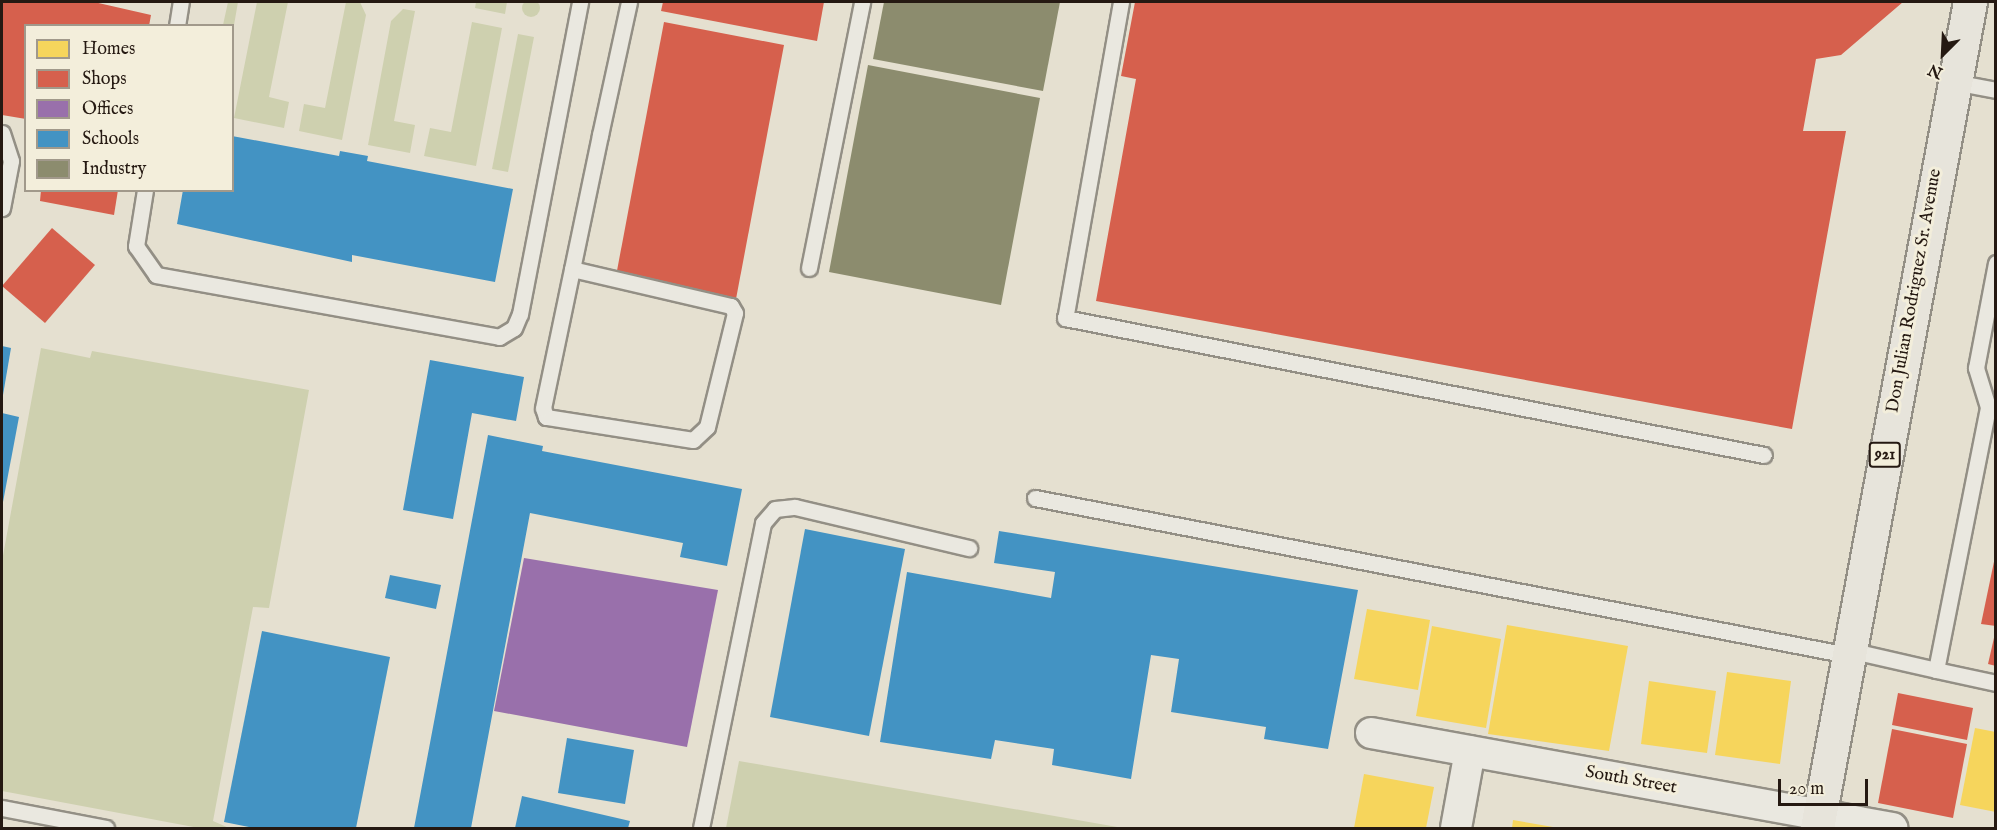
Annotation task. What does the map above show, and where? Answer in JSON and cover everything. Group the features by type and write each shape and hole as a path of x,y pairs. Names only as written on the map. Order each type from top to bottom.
{"main road":[{"name":"Don Julian Rodriguez Sr. Avenue","path":"1818,822 1970,2"}],"street":[{"name":"South Street","path":"1371,733 1818,822 1892,828"},
{"path":"1456,828 1470,751"}],"lane":[{"path":"177,24 181,2"},
{"path":"145,192 136,246 156,275 499,337 514,328 520,314 580,2"},
{"path":"572,269 731,306 735,314 707,427 693,440 546,417 572,269 629,2"},
{"path":"809,268 862,2"},
{"path":"1121,2 1065,318 1764,455"},
{"path":"1954,82 1995,90"},
{"path":"2,133 11,161 2,208"},
{"path":"1936,670 1988,407 1976,368 1995,263"},
{"path":"1035,498 1995,683"},
{"path":"701,828 763,523 775,509 795,507 969,548"},
{"path":"2,808 106,828"}],"green space":[{"path":"531,-1 537,2 540,8 537,14 531,17 525,14 522,8 525,2"},
{"path":"228,2 238,2 234,25 223,24"},
{"path":"257,2 288,2 269,97 289,102 284,128 234,118"},
{"path":"346,2 360,2 366,15 342,140 299,131 304,104 325,108"},
{"path":"476,2 507,2 505,14 475,8"},
{"path":"403,9 415,11 394,121 415,125 410,153 368,145 391,21"},
{"path":"472,22 502,28 476,166 424,156 430,128 451,132"},
{"path":"518,34 534,37 508,172 492,169"},
{"path":"41,348 90,358 92,351 309,390 269,608 253,607 213,821 229,828 199,828 2,791 2,561"},
{"path":"739,761 1123,828 726,828"}],"building: Homes":[{"path":"1367,609 1430,620 1418,690 1354,679"},
{"path":"1507,625 1628,646 1609,751 1488,734"},
{"path":"1432,626 1501,639 1486,728 1416,716"},
{"path":"1727,672 1791,681 1780,764 1715,755"},
{"path":"1649,681 1716,691 1707,753 1641,744"},
{"path":"1975,728 1996,732 1996,812 1960,805"},
{"path":"1364,774 1434,787 1426,828 1354,828"},
{"path":"1513,820 1553,827 1553,828 1512,828"}],"building: Shops":[{"path":"2,2 94,2 151,15 149,24 24,24 24,119 2,115"},
{"path":"663,2 824,2 817,41 661,11"},
{"path":"1135,2 1903,2 1841,55 1816,59 1803,131 1846,131 1792,429 1096,301 1136,79 1121,76"},
{"path":"664,22 784,45 736,299 616,276"},
{"path":"41,192 118,192 114,215 40,201"},
{"path":"52,228 95,265 45,323 2,286"},
{"path":"1996,552 1996,626 1981,624"},
{"path":"1996,629 1996,666 1988,664"},
{"path":"1898,693 1973,708 1967,740 1892,725"},
{"path":"1892,729 1967,744 1953,818 1878,803"}],"building: Offices":[{"path":"524,558 718,590 687,747 494,711"}],"building: Schools":[{"path":"234,136 339,156 340,151 368,156 367,161 513,189 495,282 352,255 352,262 177,224 183,192 234,192"},
{"path":"2,346 11,348 3,395 2,395"},
{"path":"430,360 524,377 516,421 472,413 453,519 403,510"},
{"path":"2,413 19,417 3,502 2,502"},
{"path":"488,435 543,446 542,451 742,489 727,566 680,557 683,543 530,513 471,828 414,828"},
{"path":"805,529 905,549 869,736 770,717"},
{"path":"999,531 1358,590 1328,749 1264,739 1266,727 1171,712 1179,659 1151,655 1131,779 1052,765 1054,749 995,740 991,759 880,742 907,572 1051,598 1055,572 994,563"},
{"path":"390,575 441,585 436,609 385,598"},
{"path":"262,631 390,657 356,828 254,828 224,822"},
{"path":"567,738 634,750 625,804 558,793"},
{"path":"522,796 630,821 628,828 515,828"}],"building: Industry":[{"path":"884,2 1060,2 1043,91 873,59"},
{"path":"868,65 1040,98 1001,305 829,272"}]}
